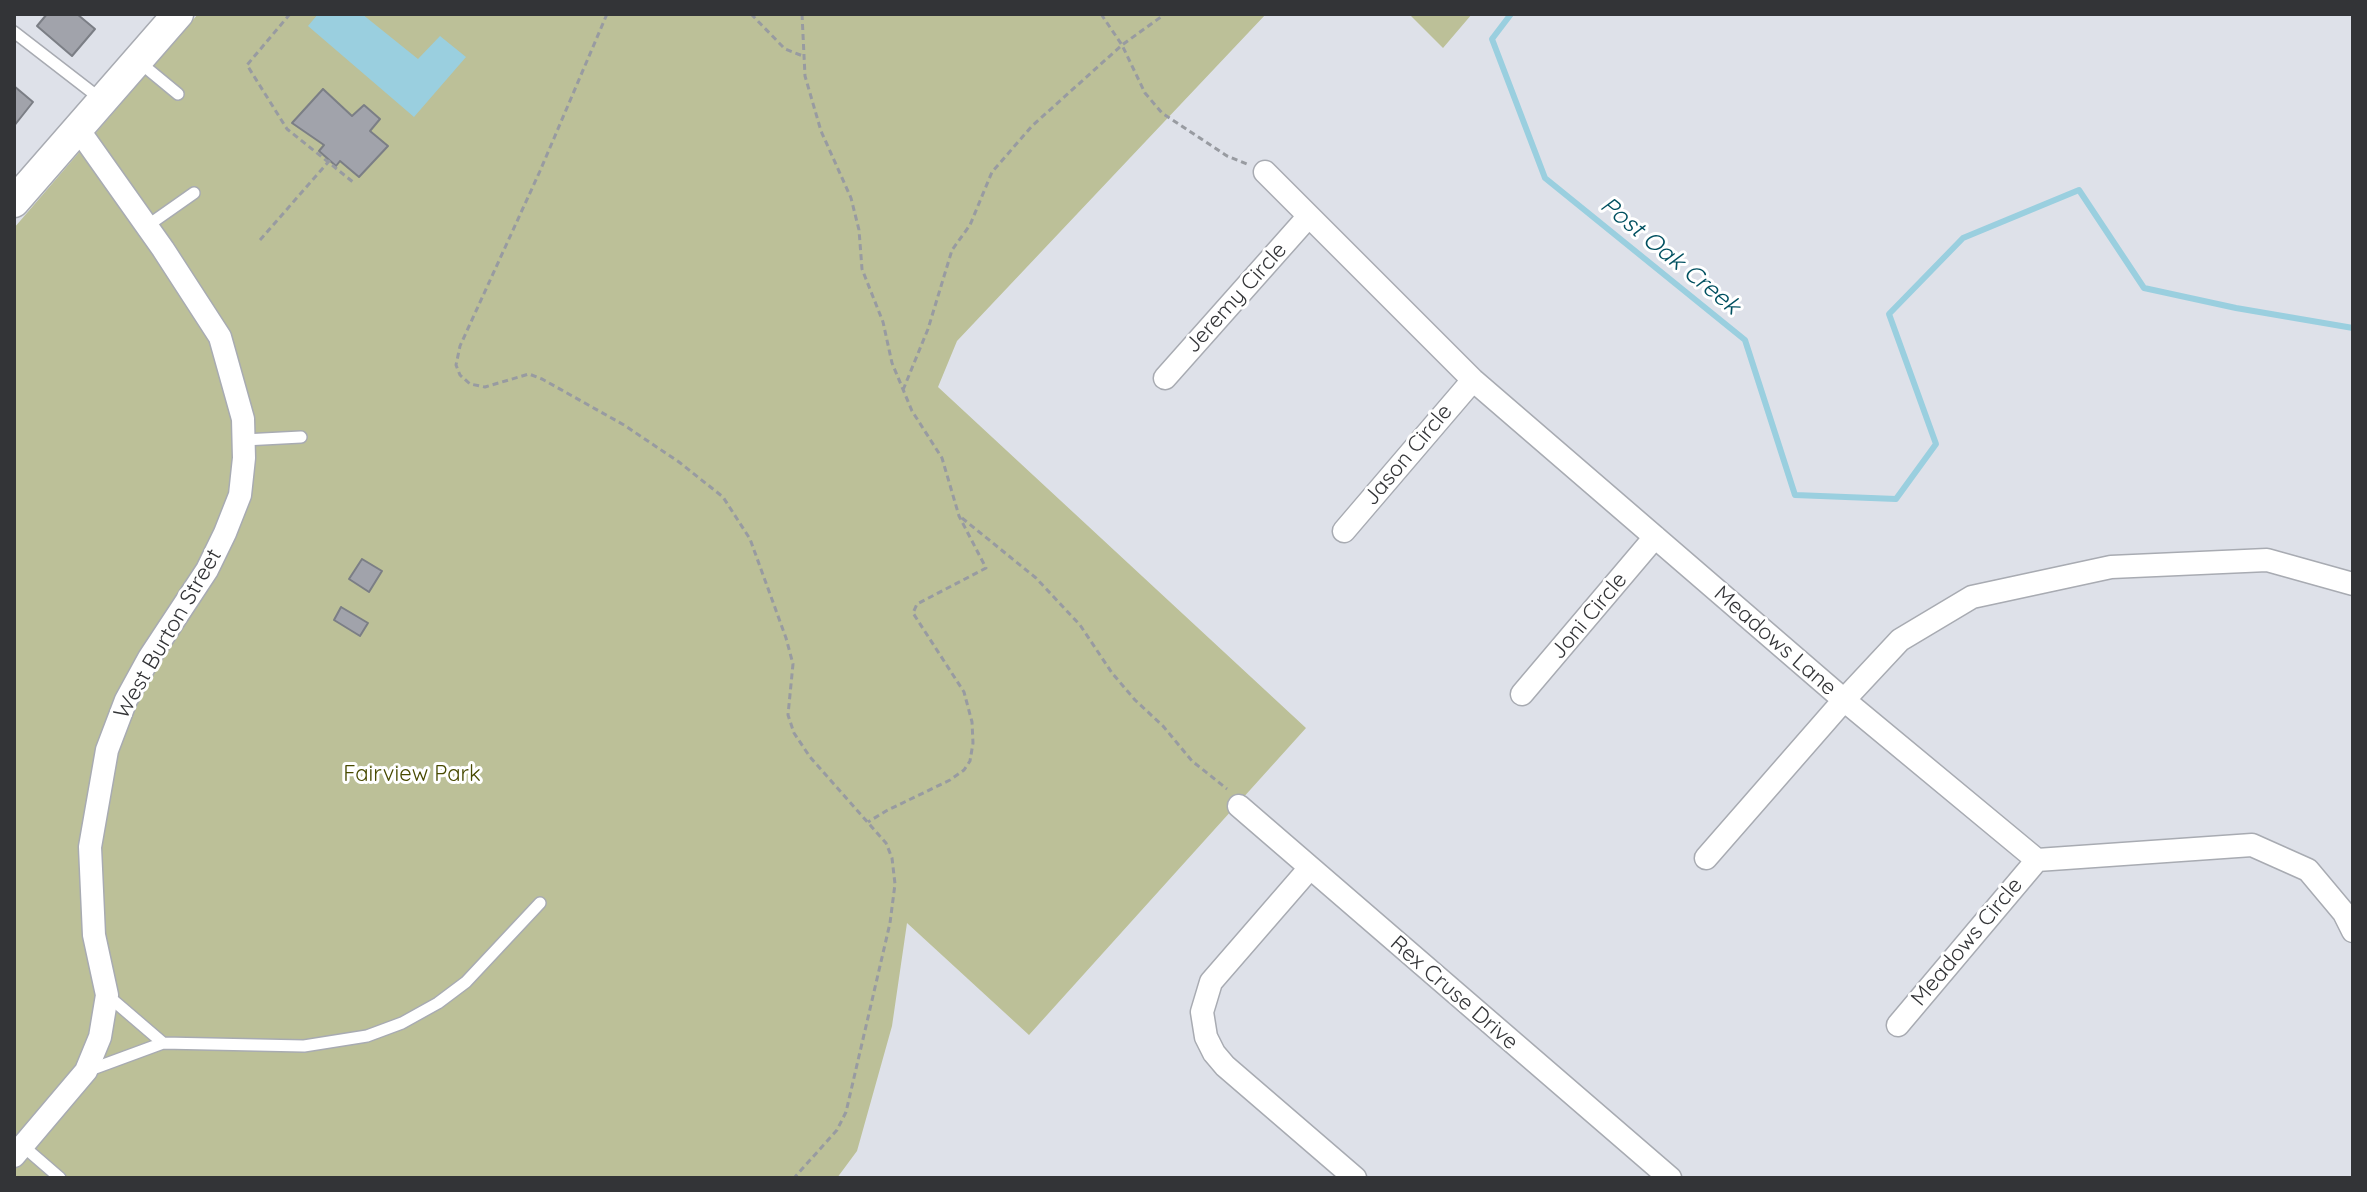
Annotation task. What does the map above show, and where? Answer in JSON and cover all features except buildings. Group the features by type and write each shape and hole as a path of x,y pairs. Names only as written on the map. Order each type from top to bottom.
{"main road":[{"path":"16,197 178,14"}],"street":[{"name":"West Burton Street","path":"18,1151 86,1071 100,1037 107,995 94,935 90,847 107,750 126,700 149,658 207,570 225,533 240,495 244,440 243,419 220,337 199,301 78,129"},
{"name":"Meadows Lane","path":"1265,172 1473,380 1844,700 2037,860"},
{"name":"Jeremy Circle","path":"1165,378 1308,217"},
{"name":"Jason Circle","path":"1344,531 1473,380"},
{"name":"Joni Circle","path":"1522,694 1655,537"},
{"path":"1706,858 1900,640 1972,597 2111,567 2267,560 2353,584"},
{"name":"Rex Cruse Drive","path":"1239,806 1670,1178"},
{"path":"2037,860 2252,845 2308,870 2344,913 2353,931"},
{"name":"Meadows Circle","path":"1898,1025 2037,860"},
{"path":"1309,869 1211,982 1202,1012 1206,1037 1225,1066 1355,1178"}],"lane":[{"path":"14,32 103,101"},
{"path":"138,61 178,94"},
{"path":"147,226 194,193"},
{"path":"244,440 301,437"},
{"path":"86,1071 163,1043 304,1046 367,1036 402,1023 438,1003 466,982 540,903"},
{"path":"107,995 163,1043"},
{"path":"18,1151 60,1178"}],"path":[{"path":"290,14 247,65 287,129 353,182"},
{"path":"607,14 460,346 456,365 460,375 470,384 485,387 529,374 542,379 624,425 679,462 723,497 750,539 786,638 793,664 788,715 794,733 810,757 886,843 892,858 895,884 890,923 846,1112 837,1130 794,1178"},
{"path":"751,14 785,49 804,56"},
{"path":"802,14 805,76 821,131 851,198 859,230 862,269 883,322 892,363 912,411 942,458 959,516 986,568 917,604 913,613 964,692 972,722 970,761 950,780 868,822"},
{"path":"1101,14 1122,45 1145,93 1162,113 1227,156 1265,172"},
{"path":"903,390 928,329 952,250 970,225 992,172 1032,126 1122,45 1165,14"},
{"path":"260,240 329,161"},
{"path":"959,516 1036,578 1080,625 1112,673 1135,700 1163,726 1192,761 1230,791 1239,806"}],"green space":[{"name":"Fairview Park","path":"198,14 1266,14 957,341 938,387 1306,728 1029,1035 907,923 892,1026 857,1151 837,1178 14,1178 14,228"},
{"path":"1409,14 1472,14 1443,48"}],"water":[{"path":"318,14 362,14 418,59 440,36 466,57 414,117 308,26"}],"waterway":[{"name":"Post Oak Creek","path":"1511,14 1492,39 1545,178 1745,340 1795,495 1896,499 1936,444 1889,314 1963,238 2079,190 2144,288 2353,328"}]}
